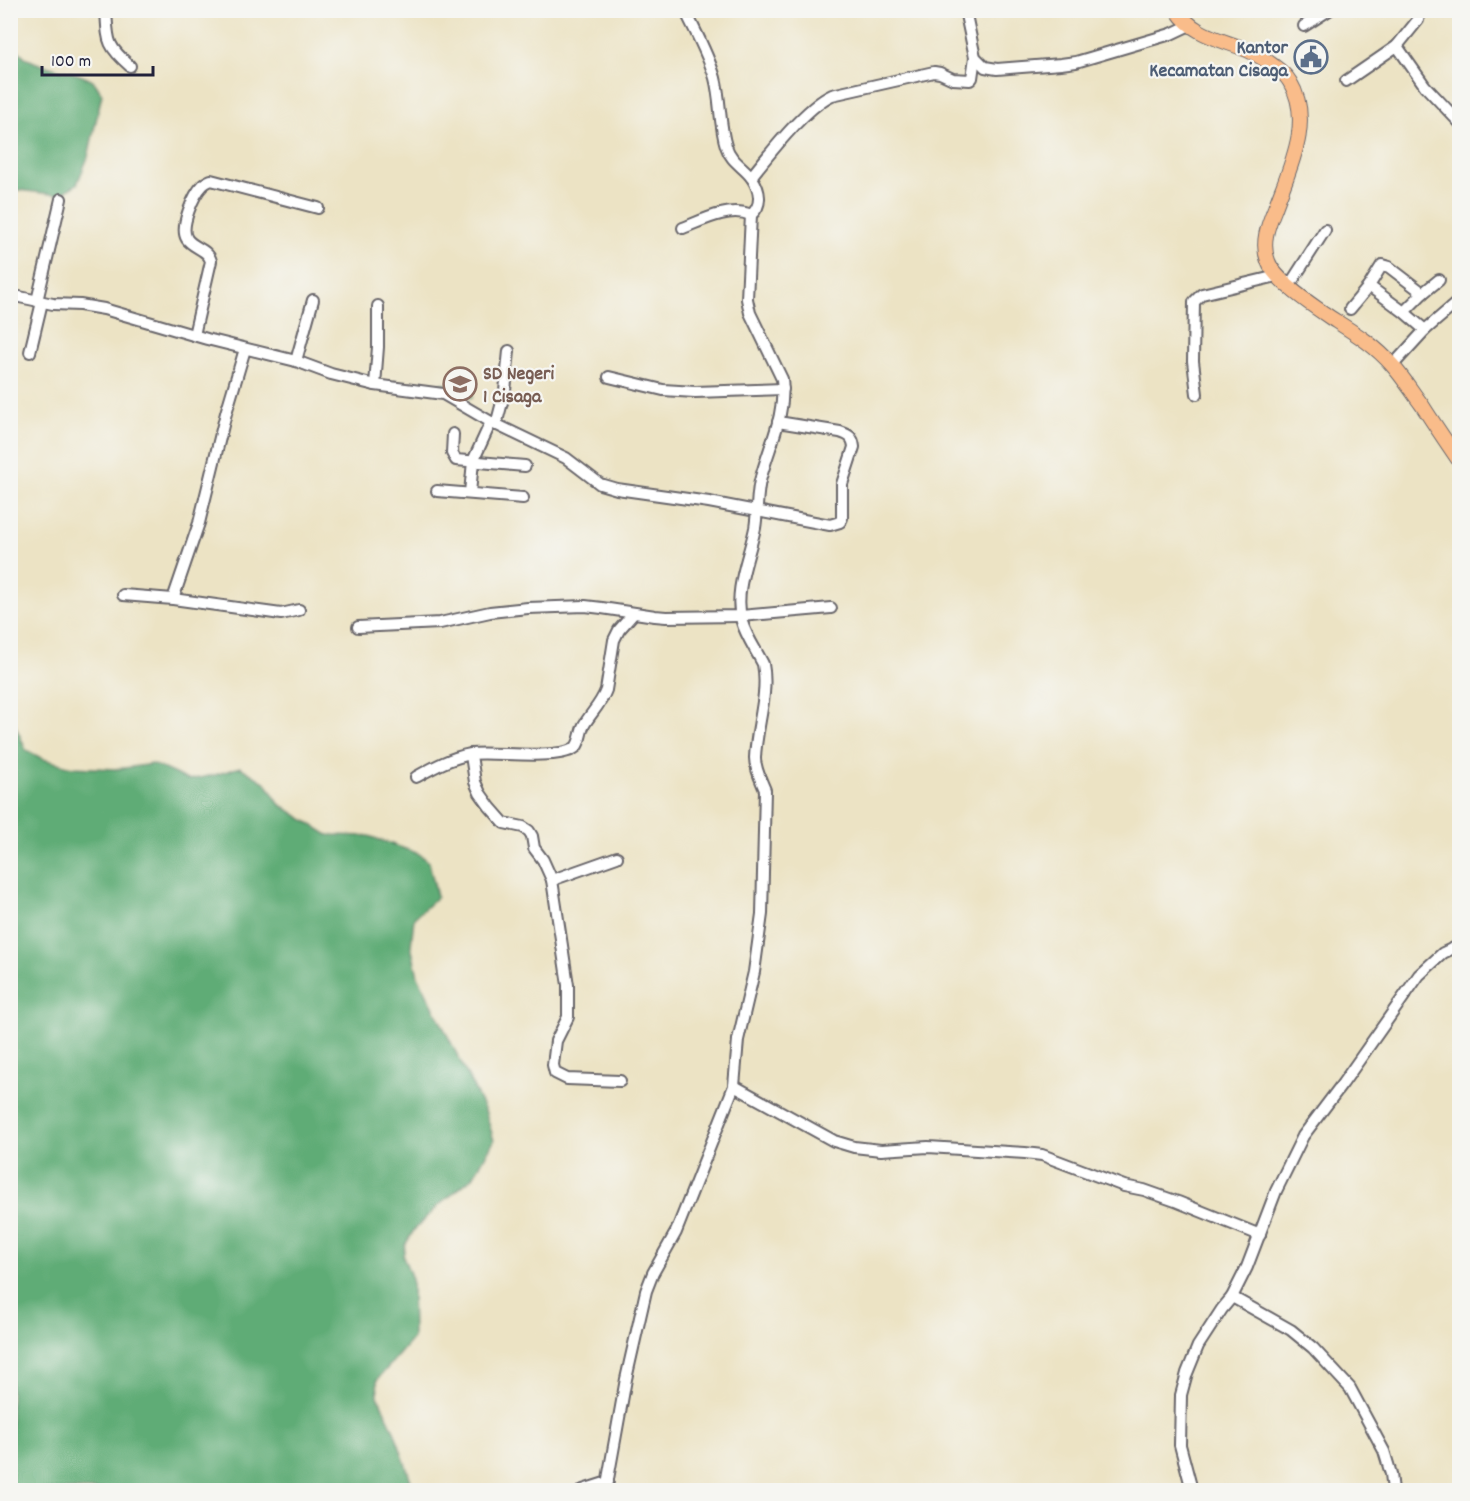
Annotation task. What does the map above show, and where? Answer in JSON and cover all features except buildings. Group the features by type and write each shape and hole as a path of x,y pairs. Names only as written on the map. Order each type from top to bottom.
{"main road":[{"path":"1177,10 1183,19 1198,32 1246,50 1267,61 1285,74 1292,85 1300,106 1299,136 1295,155 1266,236 1266,255 1269,264 1277,276 1289,286 1317,308 1360,336 1393,365 1460,462"}],"street":[{"path":"106,10 108,39 117,54 130,66"},
{"path":"583,1491 607,1486 626,1379 646,1291 653,1273 676,1232 734,1086 738,1040 754,972 762,914 765,790 755,759 765,670 743,625 739,608 744,568 755,526 760,480 782,410 783,389 782,379 748,306 751,215 759,206 758,188 751,177 736,164 726,147 714,78 685,10"},
{"path":"751,177 795,126 824,98 832,94 934,72 953,79 970,80 975,57 965,10"},
{"path":"1304,26 1329,10"},
{"path":"1346,81 1397,46 1418,20 1417,10"},
{"path":"975,57 985,67 997,69 1069,63 1171,34 1190,25"},
{"path":"1397,46 1425,86 1460,123"},
{"path":"194,335 211,261 208,255 186,238 184,230 193,201 201,187 211,180 318,208"},
{"path":"30,352 61,200"},
{"path":"683,228 720,215 736,212 751,215"},
{"path":"1289,286 1325,230"},
{"path":"1350,309 1369,286 1381,266 1385,265 1423,293"},
{"path":"1197,394 1193,361 1194,302 1202,294 1277,276"},
{"path":"1404,312 1439,280"},
{"path":"1369,286 1425,330"},
{"path":"10,295 104,309 296,361 331,374 375,385 447,395 494,423 566,458 600,483 617,489 648,492 830,525 840,522 842,518 841,491 854,441 848,435 840,432 778,422"},
{"path":"296,361 313,300"},
{"path":"1393,365 1425,330 1460,300"},
{"path":"375,385 378,306"},
{"path":"173,599 199,523 226,413 245,349"},
{"path":"470,493 473,462 494,423 505,391 509,351"},
{"path":"609,376 663,390 695,392 783,389"},
{"path":"453,434 452,453 458,460 525,466"},
{"path":"437,491 523,498"},
{"path":"123,595 173,599 281,614 299,610"},
{"path":"358,627 440,623 490,612 528,608 585,606 666,617 741,616 831,608"},
{"path":"416,777 451,759 471,754 548,754 574,748 606,690 617,634 634,613"},
{"path":"471,754 475,782 480,793 504,823 523,827 529,831 534,848 543,860 552,880 568,985 568,1017 556,1041 553,1065 555,1073 567,1079 620,1081"},
{"path":"552,880 617,857"},
{"path":"1192,1491 1180,1445 1181,1395 1198,1346 1232,1297 1247,1267 1276,1191 1303,1136 1419,975 1443,953 1460,945"},
{"path":"734,1086 834,1141 854,1147 881,1150 928,1147 1042,1155 1124,1186 1178,1202 1260,1235"},
{"path":"1232,1297 1292,1330 1313,1348 1350,1388 1384,1451 1391,1474 1392,1491"}],"green space":[{"path":"10,39 27,58 88,78 94,82 102,94 88,157 77,184 59,195 11,189"},
{"path":"441,383 473,388 472,398 440,391"},
{"path":"10,713 26,750 43,759 72,767 117,769 153,764 188,780 240,767 266,783 279,804 328,835 369,836 419,854 429,862 437,897 414,918 411,946 418,976 486,1113 494,1141 473,1177 438,1206 414,1230 405,1245 403,1256 412,1279 413,1338 377,1380 378,1396 395,1433 414,1490 11,1490"}],"place":[{"name":"Kantor Kecamatan Cisaga","path":"1311,57"},
{"name":"SD Negeri 1 Cisaga","path":"460,384"}]}
